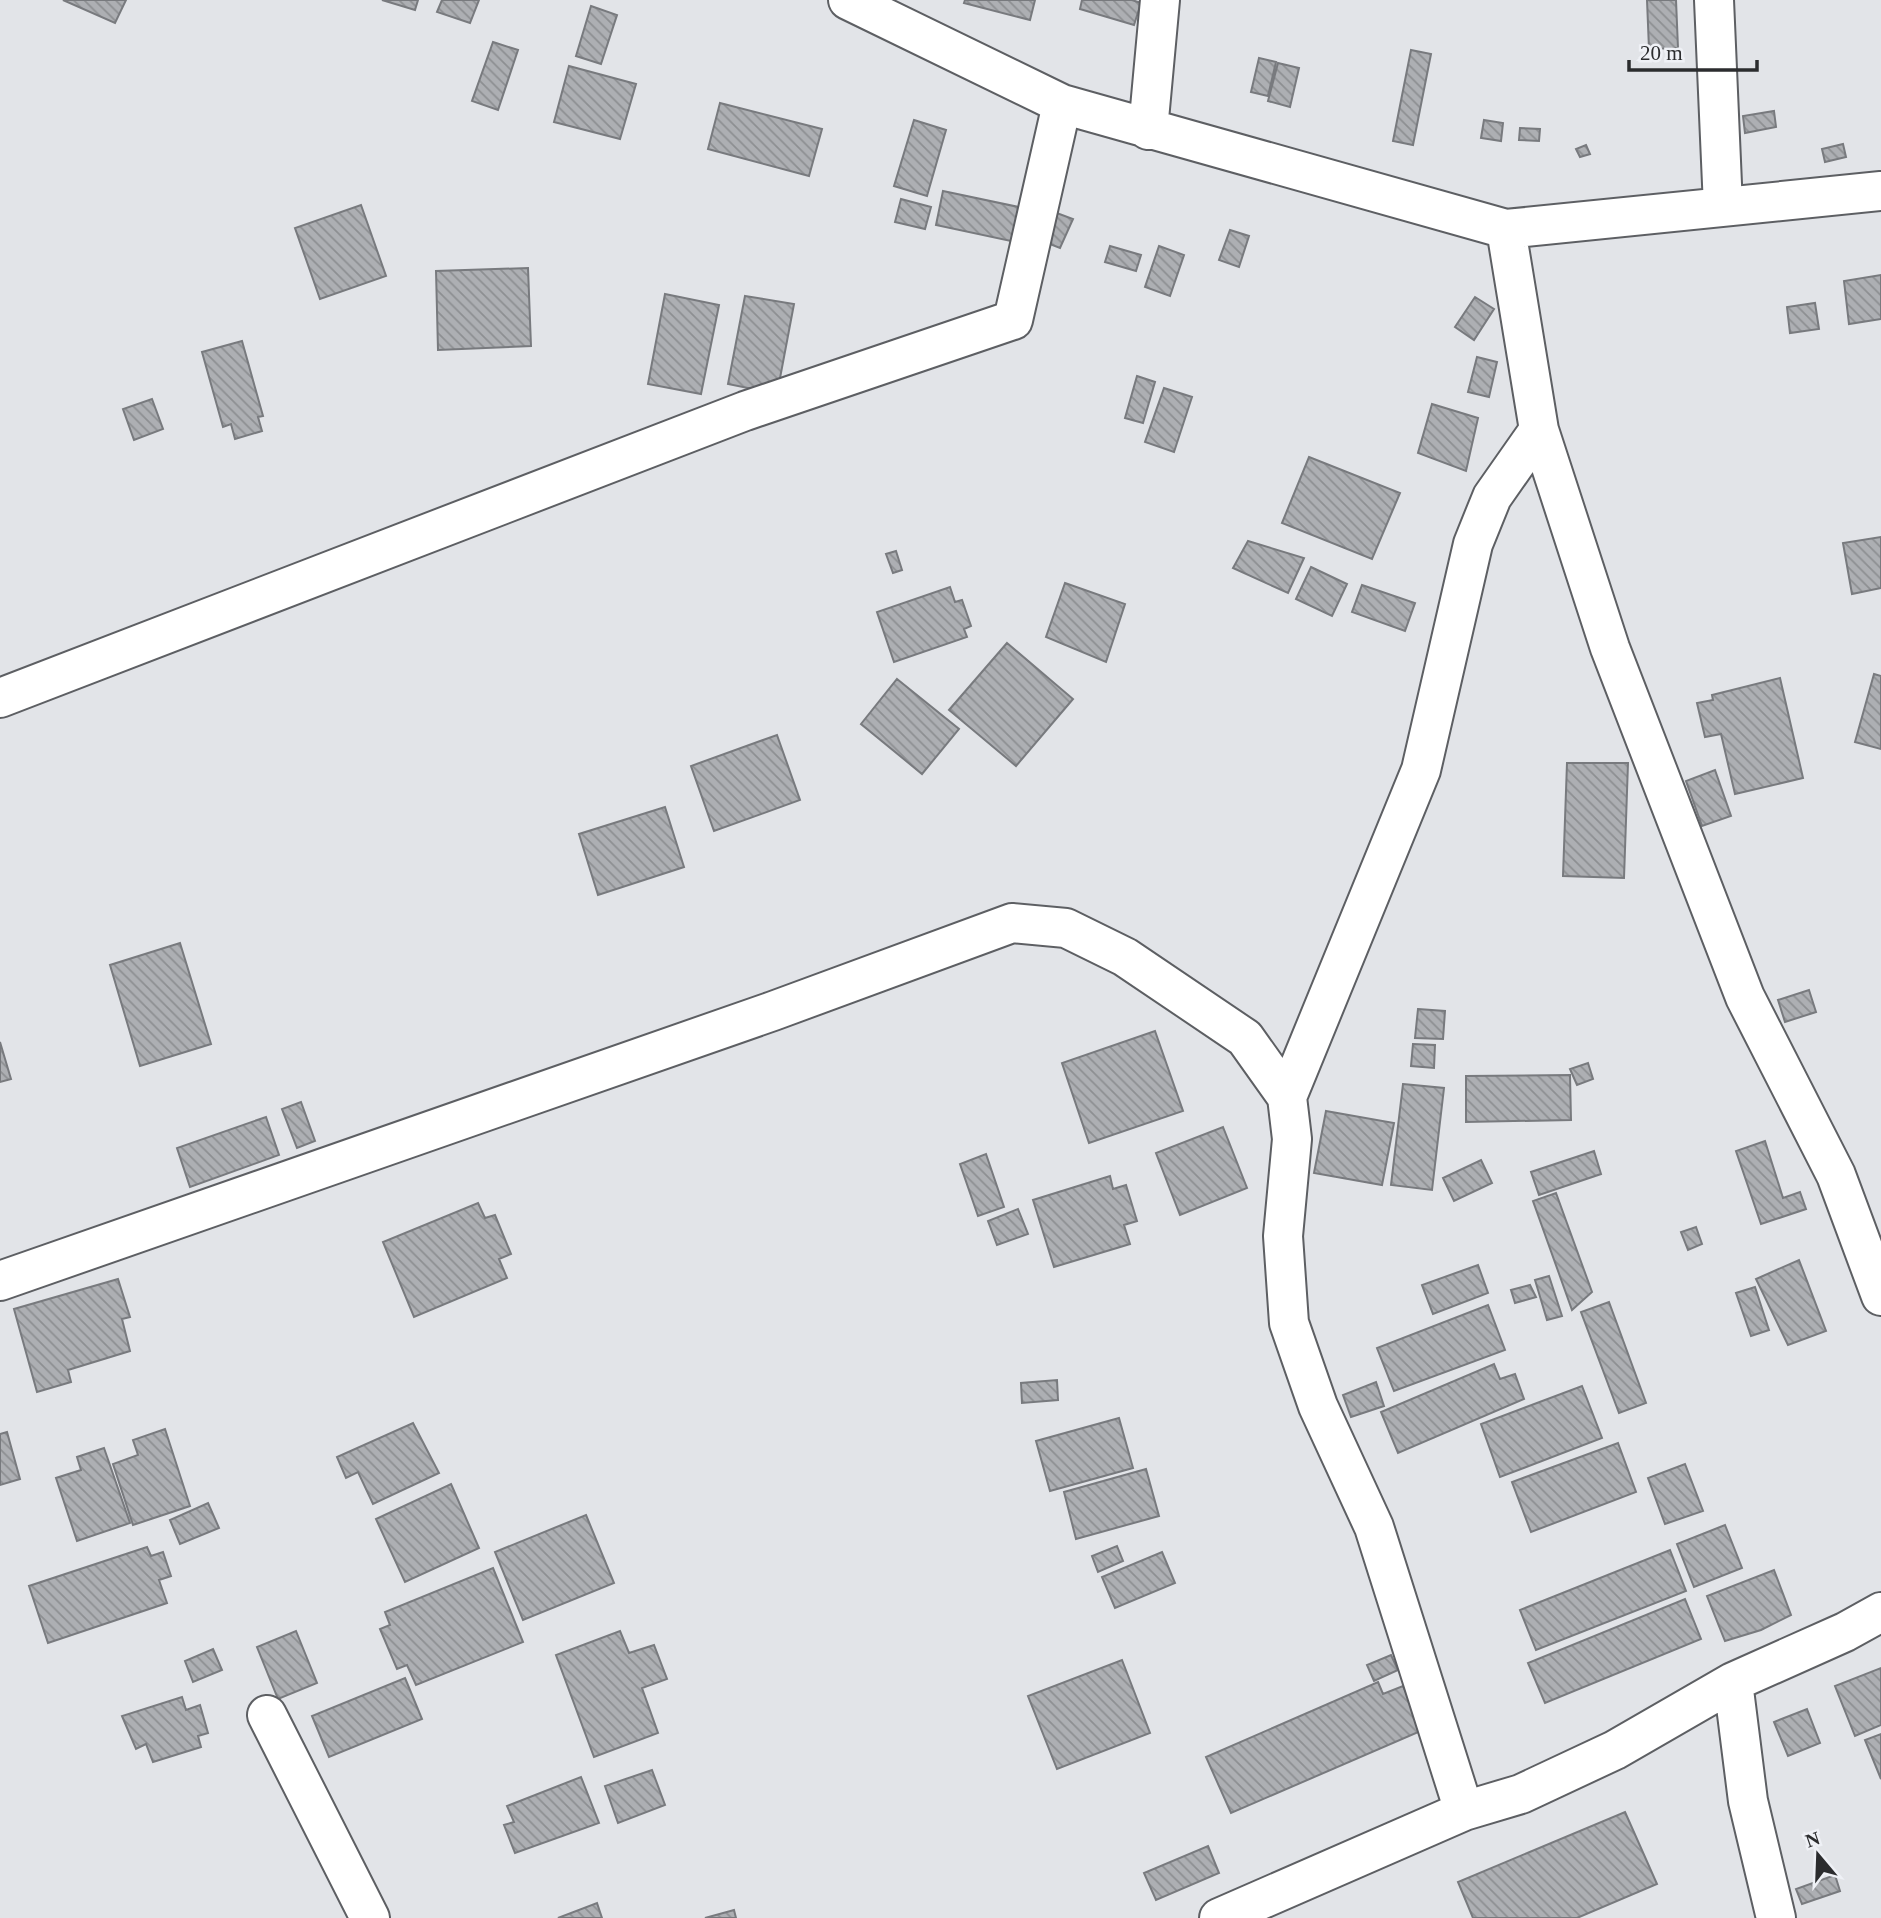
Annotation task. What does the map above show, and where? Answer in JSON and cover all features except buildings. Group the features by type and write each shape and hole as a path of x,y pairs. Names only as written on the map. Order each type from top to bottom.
{"street":[{"path":"848,0 1062,104 1506,229 1881,191"},
{"path":"1148,130 1160,0"},
{"path":"1714,0 1723,207"},
{"path":"0,698 745,411 1013,320 1062,104"},
{"path":"1506,229 1539,430 1610,648 1745,997 1836,1175 1881,1296"},
{"path":"1287,1097 1421,770 1473,544 1492,497 1539,430"},
{"path":"0,1281 773,1011 1013,922 1066,928 1125,957 1245,1038 1287,1097 1292,1139 1283,1236 1289,1323 1318,1406 1374,1527 1464,1811"},
{"path":"1219,1918 1464,1811 1521,1794 1615,1750 1734,1682 1845,1632 1881,1612"},
{"path":"1734,1682 1748,1801 1776,1918"},
{"path":"267,1715 370,1918"}]}
